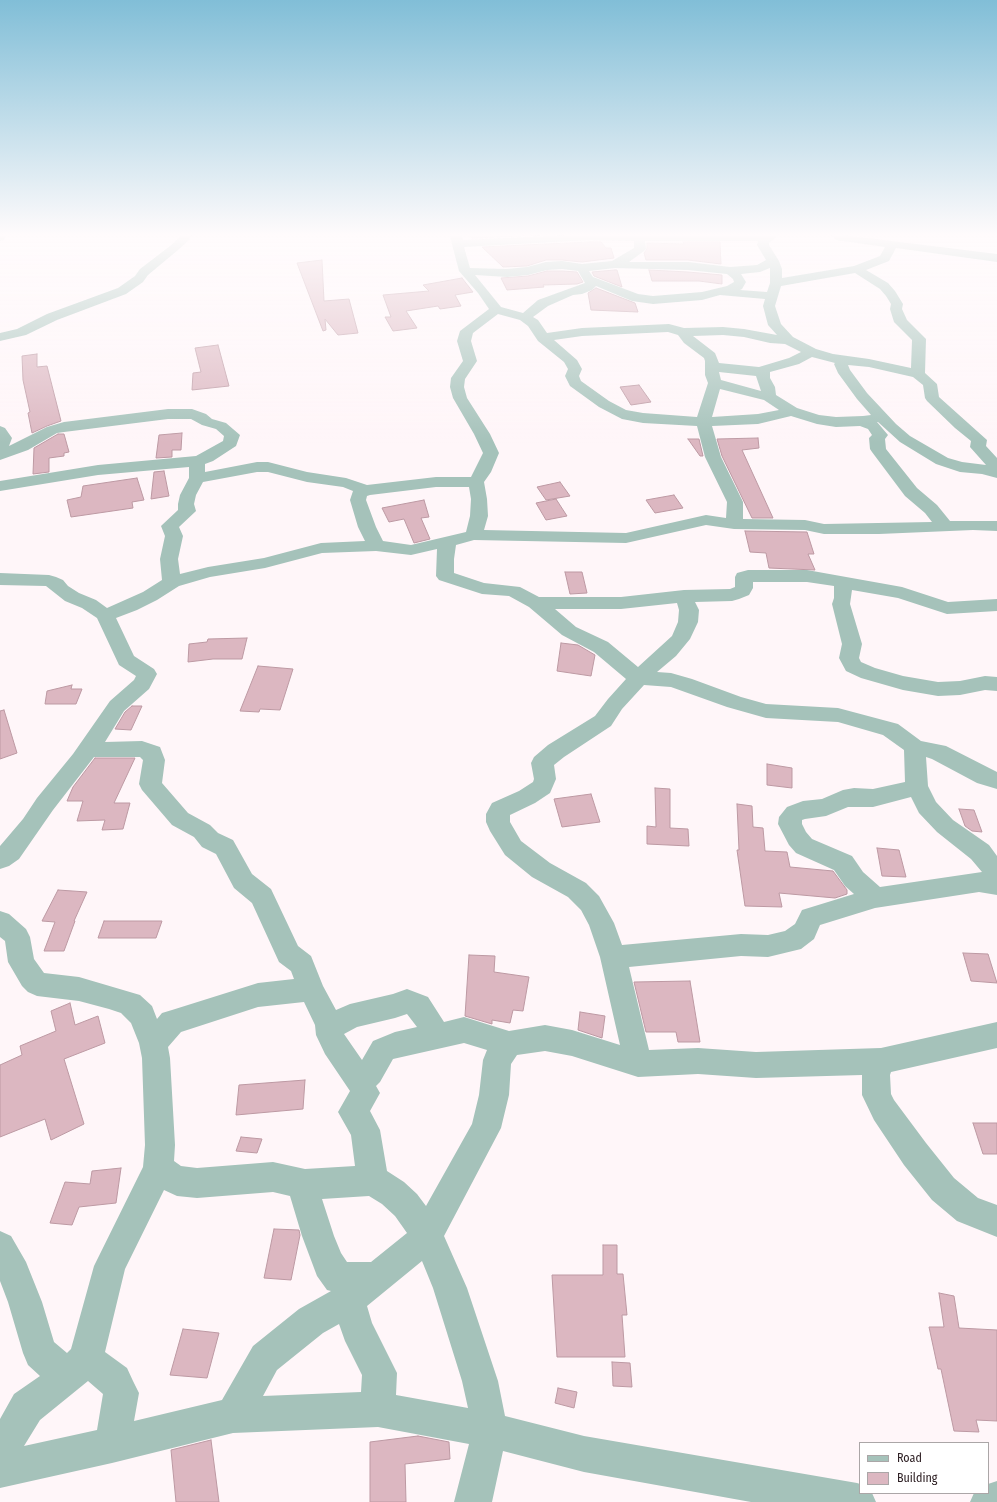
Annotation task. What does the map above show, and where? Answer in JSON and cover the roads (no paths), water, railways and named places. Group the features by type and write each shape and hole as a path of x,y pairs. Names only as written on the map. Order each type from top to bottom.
{"street":[{"path":"0,337 21,332 52,316 88,303"},
{"path":"491,303 496,310 525,317 533,323 543,338 570,360 575,369 572,376 575,383 604,404 622,414 643,418 704,422 758,419 792,411"},
{"path":"525,317 543,303"},
{"path":"642,303 669,328"},
{"path":"770,303 769,306 775,325 788,340 811,352 918,374 930,384 932,398 941,408 980,440 978,447 990,459 997,472"},
{"path":"896,303 896,309 901,322 919,339 918,374"},
{"path":"474,535 479,516 479,499 476,482 483,472 491,453 482,434 460,398 457,387 458,378 470,361 464,341 467,331 496,310"},
{"path":"543,338 582,332 669,328 683,332 723,331 744,333 770,339 788,340"},
{"path":"683,332 689,340 710,356 712,375 715,383 704,422 713,457 735,502 734,524"},
{"path":"712,367 763,372 765,369 794,361 811,352"},
{"path":"844,360 841,364 843,370 862,396 880,416 905,439 942,462 960,467 997,472"},
{"path":"763,372 763,378 768,387 770,397"},
{"path":"715,383 770,397 792,411 817,419 836,422 863,421 880,416"},
{"path":"0,455 22,447 52,430 64,427 187,413 202,418 207,422 221,426 232,435 230,443 207,458 198,461 98,470 0,486"},
{"path":"863,421 873,426 880,435 905,439"},
{"path":"0,430 4,438 0,450"},
{"path":"880,435 877,438 878,449 911,492 931,509 945,526"},
{"path":"172,582 169,559 174,536 170,526 187,511 186,504 188,495 197,478 198,461"},
{"path":"197,478 257,467 268,467 307,477 346,483 366,490"},
{"path":"376,546 367,527 358,500 359,494 366,490 436,482 476,482"},
{"path":"105,616 150,596 172,582 208,572 265,563 321,548 376,546 410,550 474,535 626,538 706,520 734,524 805,525 824,529 879,529 973,525 997,526"},
{"path":"447,542 445,576 482,588 512,591 536,603 569,631 601,647 638,678 671,680 734,702 766,711 792,713 812,712 838,715 890,729 915,747 938,752 985,777 997,781"},
{"path":"536,603 621,603 684,596 738,593 744,588 744,577 807,576 902,593 947,608 997,605"},
{"path":"0,579 49,581 56,584 72,597 89,604 105,616 126,660 147,674 142,684 117,706 88,749 45,804 22,837 10,852 0,859"},
{"path":"843,583 843,598 841,604 852,644 849,658 853,666 903,683 938,689 960,688 985,683 997,684"},
{"path":"638,1064 613,957 601,923 590,903 577,890 541,870 513,848 498,822 498,814 500,809 527,797 542,787 545,779 542,763 556,751 603,721 615,704 630,689 638,678 669,651 680,639 688,622 689,610 684,596"},
{"path":"915,747 915,774 918,786 927,807 945,826 980,852 997,874"},
{"path":"88,749 142,749 152,753 154,760 150,784 155,791 180,819 202,831 210,840 225,847 243,881 262,896 288,954 302,964 311,989 329,1024 330,1035 335,1045 360,1081 365,1093 353,1112 365,1130 373,1180"},
{"path":"875,898 854,879 843,863 804,846 797,838 790,824 791,816 803,810 826,807 843,799 854,797 873,798 901,792 918,786"},
{"path":"613,957 741,945 768,946 781,944 792,941 805,931 811,918 875,898 979,882 997,885"},
{"path":"0,922 17,937 21,962 31,978 37,984 79,988 130,1004 142,1015 153,1043 156,1058 160,1145 158,1168 110,1266 77,1368 28,1407 0,1453"},
{"path":"153,1043 172,1022 258,995 311,989"},
{"path":"329,1024 343,1021 350,1016 395,1006 407,1001 418,1006 438,1036"},
{"path":"360,1081 370,1073 383,1050 395,1045 464,1030 509,1044 545,1038 572,1043 638,1064 698,1061 756,1065 881,1061 945,1045 997,1035"},
{"path":"233,1415 265,1358 311,1321 349,1300 428,1236 440,1210 486,1128 494,1096 497,1060 509,1044"},
{"path":"881,1061 876,1075 877,1095 884,1110 915,1154 943,1189 968,1210 997,1222"},
{"path":"158,1168 177,1181 197,1183 273,1177 298,1182 304,1185 373,1180 393,1193 406,1205 428,1236 450,1288 480,1381 490,1430 472,1502"},
{"path":"304,1185 307,1203 318,1236 330,1264 339,1278 375,1278"},
{"path":"0,1247 14,1274 25,1302 40,1353 77,1368 115,1380 121,1393 112,1445"},
{"path":"349,1300 357,1329 380,1373 378,1409"},
{"path":"0,1470 112,1445 233,1415 378,1409 490,1430 584,1454 812,1498 857,1502"},
{"path":"989,1502 997,1500"}]}
